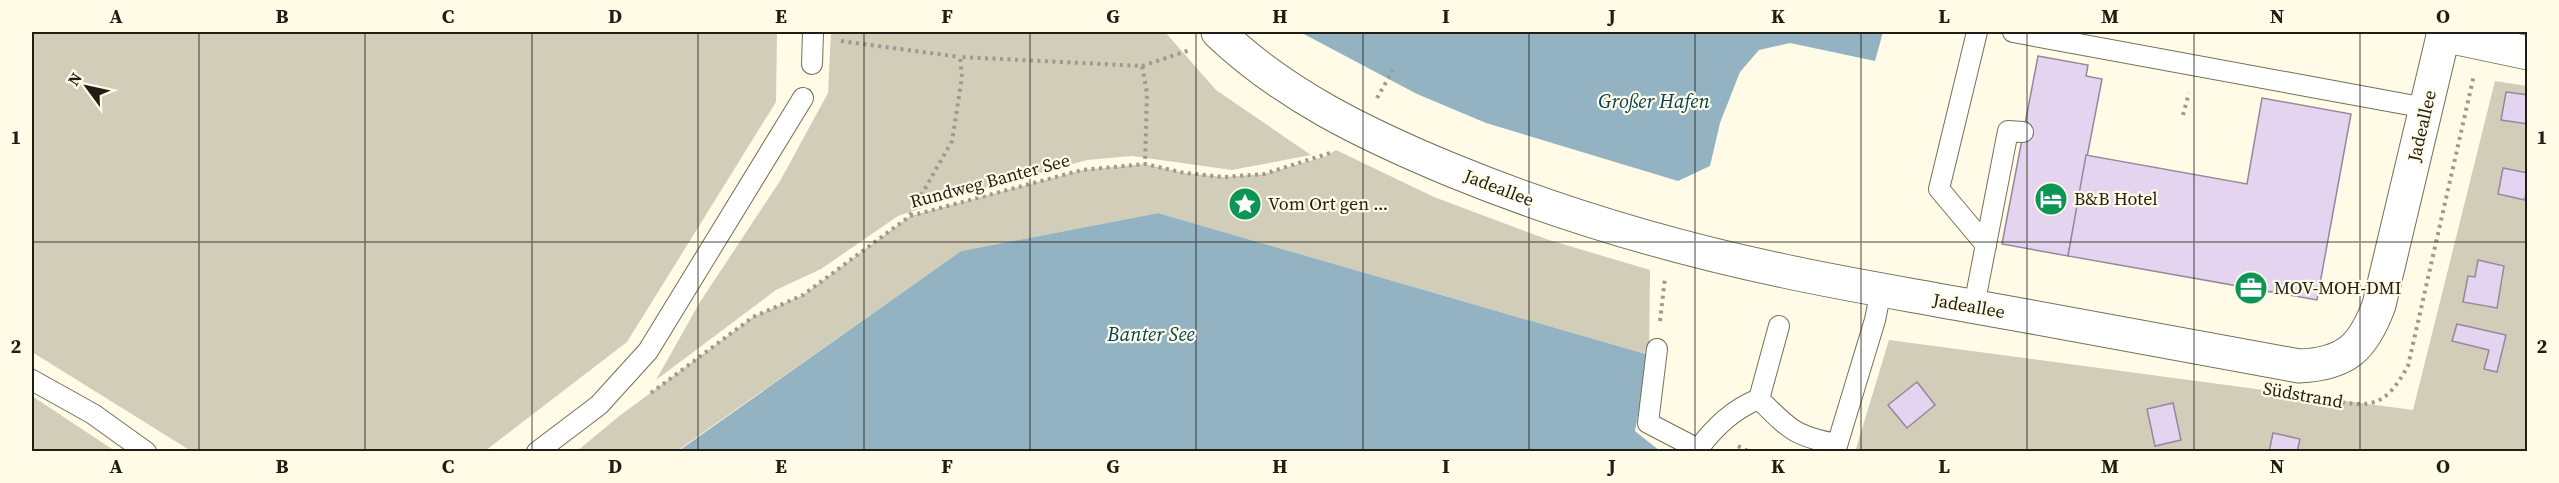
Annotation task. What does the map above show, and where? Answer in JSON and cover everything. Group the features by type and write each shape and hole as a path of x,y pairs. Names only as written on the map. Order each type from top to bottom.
{"street":[{"name":"Jadeallee","path":"1207,40 1256,65 1305,99 1384,142 1517,197 1686,247 1783,271 2299,366 2323,365 2345,356 2360,343 2370,329 2379,305 2443,33 2528,53"}],"lane":[{"path":"1977,32 1939,189 1986,244"},
{"path":"2013,32 2426,108"},
{"path":"812,64 813,34"},
{"path":"549,448 598,405 648,351 803,98"},
{"path":"1974,306 2008,131 2023,132"},
{"path":"1760,399 1789,429 1836,448 1875,320 1881,290"},
{"path":"1760,399 1779,326"},
{"path":"1657,349 1648,423 1699,451 1713,429 1742,405 1760,399"},
{"path":"32,380 93,414 146,452"}],"path":[{"path":"813,34 960,57 1142,66 1207,40"},
{"path":"910,216 952,141 962,77 960,57"},
{"path":"1142,66 1147,93 1146,164"},
{"path":"1373,106 1393,70"},
{"name":"Südstrand","path":"2322,399 2346,403 2377,401 2386,397 2397,385 2408,366 2414,348 2474,74"},
{"path":"2183,115 2189,94"},
{"name":"Rundweg Banter See","path":"645,397 753,316 803,295 910,216 1082,170 1146,164 1185,173 1224,177 1264,174 1326,156 1336,150"},
{"path":"1657,349 1666,274"}],"shaded area":[{"path":"32,32 777,32 776,102 627,342 485,451 191,451 32,352"},
{"path":"831,32 1165,32 1216,90 1311,155 1232,170 1132,156 1087,160 967,193 898,216 821,269 776,290 656,380 700,302 780,181 828,93"},
{"path":"2495,81 2527,86 2527,451 1855,452 1889,340 2413,410"},
{"path":"1336,150 1434,197 1549,240 1650,270 1649,355 1158,213 961,251 677,451 576,452 618,417 753,317 803,295 910,216 1082,170 1145,164 1185,173 1224,177 1264,174 1326,156"},
{"path":"32,396 115,451 32,451"}],"water":[{"name":"Großer Hafen","path":"1300,32 1883,32 1875,61 1790,43 1759,50 1740,72 1720,123 1710,166 1678,181 1486,123 1417,94"},
{"name":"Banter See","path":"1158,213 1649,355 1635,431 1660,451 677,452 961,251"}],"building":[{"path":"2038,56 2088,65 2086,76 2102,79 2068,256 2002,244"},
{"path":"2506,92 2528,95 2528,124 2501,120"},
{"path":"2262,98 2351,114 2317,300 2068,256 2086,155 2247,184"},
{"path":"2503,168 2528,173 2525,200 2498,194"},
{"path":"2478,260 2504,266 2497,308 2463,302 2468,276 2475,277"},
{"path":"2457,324 2506,335 2497,372 2484,369 2489,350 2452,341"},
{"path":"1917,382 1935,405 1907,428 1888,405"},
{"path":"2173,403 2181,440 2155,446 2147,409"},
{"path":"2273,433 2300,439 2297,452 2269,452"}],"place":[{"name":"B&B Hotel","path":"2051,199"},
{"name":"Vom Ort gen ...","path":"1245,204"},
{"name":"MOV-MOH-DMI","path":"2251,288"}]}
